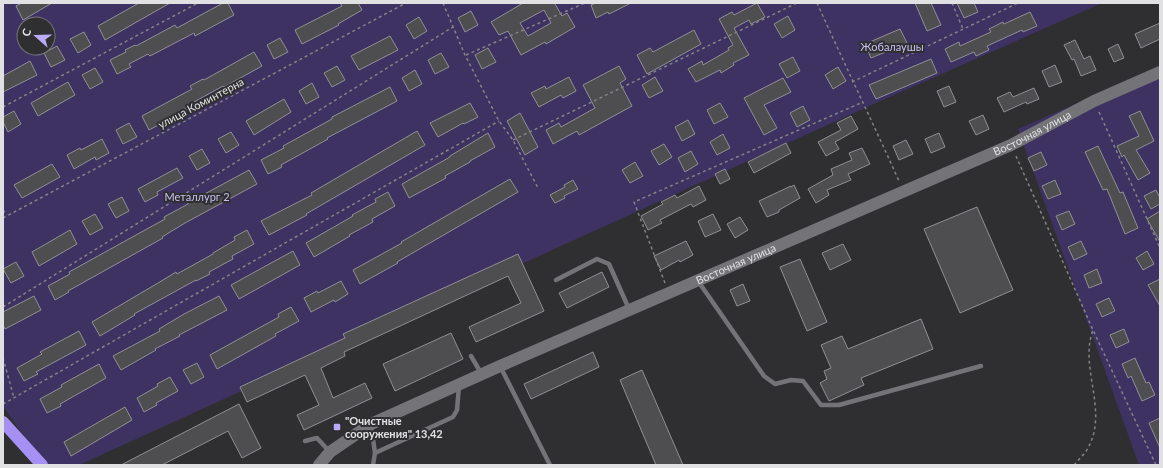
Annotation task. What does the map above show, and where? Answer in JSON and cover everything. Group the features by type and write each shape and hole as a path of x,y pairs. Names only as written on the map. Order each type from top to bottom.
{"highway":[{"path":"3,422 42,465"}],"main road":[{"name":"Восточная улица","path":"319,465 330,452 371,424 500,366 1011,145 1094,101 1160,72"}],"lane":[{"path":"556,280 597,259 609,264 630,310"},
{"path":"698,281 764,376 775,384 791,380 804,380 821,405 839,405 981,366"},
{"path":"471,356 481,375"},
{"path":"500,366 550,465"},
{"path":"375,453 453,418 457,410 459,385"},
{"path":"371,424 375,453 373,465"},
{"path":"305,441 317,438 330,452"}],"path":[{"path":"3,107 198,3"},
{"name":"улица Коминтерна","path":"3,218 406,3"},
{"path":"443,3 465,55 499,120 513,140 538,188"},
{"path":"465,55 585,3"},
{"path":"513,140 797,3"},
{"path":"817,3 852,82 863,102 904,192"},
{"path":"952,3 964,30"},
{"path":"852,82 1018,3"},
{"path":"3,307 453,27"},
{"path":"1094,101 1160,248"},
{"path":"670,293 634,202 863,102"},
{"path":"3,404 499,120"},
{"path":"1011,145 1093,330 1156,465"},
{"path":"3,210 8,215"},
{"path":"1074,465 1089,446 1095,428 1095,413 1088,354 1089,340 1093,330"},
{"path":"3,358 14,399"}],"green space":[{"name":"Металлург 2","path":"3,3 1102,3 867,107 79,465 44,465 3,406"},
{"path":"1160,67 1160,465 1139,465 1018,129"}],"building":[{"path":"22,3 52,3 30,16 21,16 16,6"},
{"path":"139,3 170,3 105,40 98,26"},
{"path":"223,3 228,3 234,15 195,36 194,33 150,56 148,54 129,64 131,67 117,74 110,60 126,52 125,50 135,45 136,46 175,25 177,28"},
{"path":"340,3 358,3 362,10 338,24 339,25 302,44 295,30 342,6"},
{"path":"523,3 556,3 555,4 562,16 567,13 575,27 546,44 545,42 521,55 508,31 499,35 491,22","holes":["544,10 551,23 528,36 520,23"]},
{"path":"596,3 631,3 609,14 608,12 596,18 591,5"},
{"path":"757,3 765,17 751,24 749,20 734,28 749,55 733,63 734,65 721,73 720,70 696,82 688,69 702,61 703,65 729,50 728,48 733,45 719,19 732,12 734,15"},
{"path":"915,3 931,3 941,25 927,31"},
{"path":"957,3 974,3 978,12 964,18"},
{"path":"471,11 478,25 465,32 458,18"},
{"path":"1030,12 1037,26 1023,32 1022,30 987,46 989,50 976,56 974,52 951,62 945,49 959,42 960,46 991,32 989,29 1003,22 1004,24"},
{"path":"788,16 795,30 782,38 774,24"},
{"path":"419,17 427,31 414,39 406,25"},
{"path":"1160,23 1160,39 1141,48 1135,34"},
{"path":"900,29 907,43 871,58 865,44"},
{"path":"694,30 701,44 647,74 637,55 650,48 653,52"},
{"path":"84,32 91,45 78,53 70,39"},
{"path":"390,36 398,50 359,70 351,56"},
{"path":"280,38 288,52 274,59 267,45"},
{"path":"1075,40 1084,59 1090,56 1096,70 1081,76 1074,59 1072,60 1064,45"},
{"path":"1118,44 1124,58 1114,62 1108,49"},
{"path":"56,47 65,60 51,67 46,56 56,56"},
{"path":"488,48 496,62 482,69 475,55"},
{"path":"254,52 262,66 185,107 187,110 149,130 142,116 192,89 190,86 203,79 204,80"},
{"path":"441,53 449,67 435,74 428,60"},
{"path":"793,57 800,71 787,78 779,64"},
{"path":"931,59 937,73 876,99 869,85"},
{"path":"30,61 37,75 3,92 3,76"},
{"path":"1055,65 1062,82 1049,87 1042,71"},
{"path":"337,66 345,80 332,87 324,73"},
{"path":"619,66 626,79 620,83 632,106 579,135 577,131 553,144 546,130 559,123 561,127 595,108 583,85"},
{"path":"838,67 846,81 833,89 825,75"},
{"path":"95,68 103,82 90,89 82,75"},
{"path":"415,70 422,84 409,91 402,78"},
{"path":"569,77 576,91 563,98 561,95 539,107 531,93 545,86 546,89"},
{"path":"655,77 663,91 649,98 642,85"},
{"path":"783,78 791,92 764,105 777,128 764,135 744,98"},
{"path":"68,82 75,95 38,116 31,103"},
{"path":"312,83 319,97 306,104 299,91"},
{"path":"949,86 956,102 944,107 937,91"},
{"path":"390,87 397,101 327,138 328,139 281,165 282,167 268,174 261,160 332,119 332,117"},
{"path":"1034,88 1039,99 1027,104 1026,102 1004,112 997,98 1010,92 1013,97"},
{"path":"284,99 291,112 254,135 246,121"},
{"path":"470,103 478,117 464,124 463,123 438,137 430,123"},
{"path":"720,103 728,117 714,124 707,110"},
{"path":"803,106 810,120 797,127 790,113"},
{"path":"14,111 21,124 8,132 3,122 3,117"},
{"path":"1140,111 1154,141 1136,150 1150,173 1138,180 1124,155 1122,157 1117,146 1139,136 1129,116"},
{"path":"520,113 538,147 525,155 507,121"},
{"path":"983,115 989,129 976,135 969,121"},
{"path":"851,116 858,129 835,142 839,149 826,156 818,142 841,130 837,123"},
{"path":"688,120 695,134 682,141 675,127"},
{"path":"129,123 137,137 123,144 116,130"},
{"path":"417,131 425,145 306,214 307,215 269,235 261,221 312,195 311,193"},
{"path":"231,132 239,145 226,153 218,139"},
{"path":"488,133 495,147 445,176 446,178 409,198 402,184 450,157"},
{"path":"939,133 945,147 931,153 925,139"},
{"path":"723,134 730,148 717,155 710,142"},
{"path":"102,139 109,153 96,160 95,157 74,169 67,155 80,148 81,150"},
{"path":"906,140 913,154 899,160 893,146"},
{"path":"786,143 791,153 754,173 748,162"},
{"path":"664,144 672,157 659,165 651,151"},
{"path":"1098,146 1120,193 1123,192 1138,228 1125,234 1107,189 1103,190 1085,152"},
{"path":"862,148 870,164 848,174 851,180 827,190 829,195 816,203 808,189 833,175 831,169 852,160 849,153"},
{"path":"202,149 210,163 197,170 189,156"},
{"path":"691,151 698,164 685,172 678,158"},
{"path":"1041,152 1047,165 1034,171 1028,158"},
{"path":"635,162 643,176 630,183 622,170"},
{"path":"52,164 60,177 22,198 14,185"},
{"path":"177,168 183,178 157,192 158,195 145,202 138,189"},
{"path":"725,169 730,179 720,184 715,174"},
{"path":"249,170 257,184 185,223 162,237 163,238 68,291 69,292 55,300 48,286 70,274 69,272 165,219 164,217 188,203"},
{"path":"510,179 518,192 360,284 353,270 402,243 401,242"},
{"path":"573,180 578,189 564,196 565,198 555,203 550,195 565,187 564,185"},
{"path":"1055,180 1061,194 1048,199 1042,186"},
{"path":"794,185 800,198 779,210 779,212 767,217 759,201"},
{"path":"699,186 706,200 693,207 691,204 660,220 662,223 648,230 641,216 663,204 661,202 675,195 677,198"},
{"path":"1156,190 1160,198 1160,204 1151,209 1144,196"},
{"path":"388,192 395,206 372,219 373,222 314,257 306,243 376,202 375,199"},
{"path":"122,197 129,211 116,218 108,204"},
{"path":"977,207 1013,290 960,313 924,229"},
{"path":"1069,211 1075,224 1062,230 1056,216"},
{"path":"1160,211 1160,242 1147,219"},
{"path":"95,214 103,228 90,235 82,221"},
{"path":"713,214 721,230 705,237 698,221"},
{"path":"740,217 748,230 735,238 727,224"},
{"path":"70,230 77,244 39,266 32,252"},
{"path":"247,230 254,244 232,256 233,259 209,272 210,274 196,280 134,314 135,315 100,336 92,322 176,272 177,274 213,254 235,240 234,237"},
{"path":"686,241 693,255 680,262 679,260 661,270 654,256"},
{"path":"1081,241 1087,254 1074,260 1068,247"},
{"path":"843,244 851,260 830,270 822,253"},
{"path":"293,251 300,265 239,299 231,285"},
{"path":"1147,251 1154,264 1143,270 1136,258"},
{"path":"518,254 544,311 476,342 469,327 521,303 508,276 344,352 345,356 321,368 333,398 365,383 372,398 304,430 297,415 319,405 305,375 247,402 240,387 345,338 343,334"},
{"path":"800,259 827,322 807,331 780,267"},
{"path":"16,262 24,276 11,283 3,269"},
{"path":"1097,269 1102,283 1089,288 1084,275"},
{"path":"602,272 609,287 567,308 559,293"},
{"path":"1160,279 1160,306 1148,285"},
{"path":"341,281 348,294 335,302 334,300 311,312 304,298 317,291 318,293"},
{"path":"743,284 750,301 737,306 730,290"},
{"path":"34,296 41,310 5,329 3,325 3,312"},
{"path":"219,296 227,310 179,335 180,336 155,349 156,350 121,370 113,356 160,331 159,329 184,314"},
{"path":"1109,298 1115,311 1102,317 1096,304"},
{"path":"291,307 299,321 275,334 276,336 217,369 210,355 279,317 278,314"},
{"path":"921,319 933,349 861,378 864,385 829,401 820,383 827,379 824,371 831,368 821,345 842,336 848,349"},
{"path":"1124,329 1129,342 1116,348 1110,335"},
{"path":"79,331 86,345 36,372 38,374 24,381 17,368 42,354 40,352"},
{"path":"451,333 463,359 395,391 383,364"},
{"path":"593,352 599,367 531,399 524,384"},
{"path":"1135,358 1146,383 1149,382 1155,395 1142,401 1131,376 1128,378 1122,364"},
{"path":"197,363 204,377 191,384 183,370"},
{"path":"99,364 106,378 47,413 40,399 62,387 61,385"},
{"path":"642,370 683,465 656,465 620,380"},
{"path":"170,377 178,391 156,403 157,405 144,412 137,398"},
{"path":"239,404 261,448 242,458 228,431 162,465 121,465"},
{"path":"125,407 132,420 71,456 64,442"},
{"path":"1160,418 1160,448 1149,423"}],"place":[{"name":"\"Очистные сооружения\" 13,42","path":"337,427"}],"park label":[{"name":"Жобалаушы","path":"892,47"}]}
